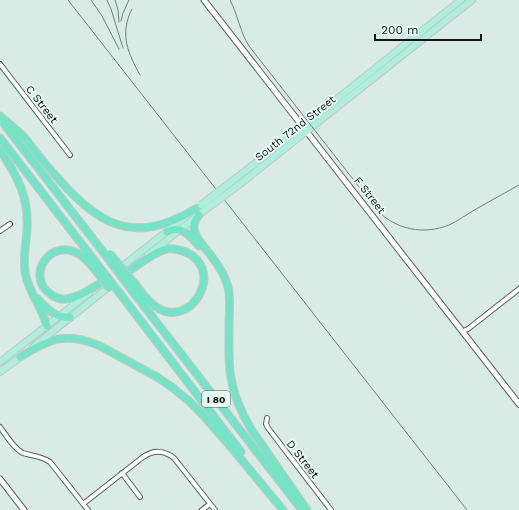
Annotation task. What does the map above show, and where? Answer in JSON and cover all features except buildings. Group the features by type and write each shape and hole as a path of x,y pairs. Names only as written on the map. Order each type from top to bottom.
{"highway":[{"name":"I 80","path":"0,117 133,286 302,510"},
{"path":"0,117 21,134 70,190 93,212 105,219 122,226 146,228 159,226 201,210"},
{"name":"I 80","path":"0,138 95,266 179,371 284,510"},
{"path":"0,150 16,176 24,196 27,220 24,268 26,279 47,326"},
{"path":"201,210 194,223 195,233 224,276 229,297 230,371 233,387 251,429 307,510"},
{"path":"167,232 172,229 181,230 189,236 224,276"},
{"path":"129,270 160,251 176,249 186,252 195,259 201,268 204,279 202,290 196,302 185,309 174,312 154,306 133,286"},
{"path":"95,266 76,252 66,250 57,251 50,254 43,263 40,272 41,281 44,288 50,294 56,298 64,299 78,296 100,284"},
{"path":"31,290 48,309 59,317 70,317"},
{"path":"20,357 48,342 63,338 78,339 100,346 157,377 182,395 203,415 284,510"}],"main road":[{"name":"South 72nd Street","path":"124,265 167,232 201,210 305,129 463,2 472,0"},
{"name":"South 72nd Street","path":"129,270 181,230 201,210"},
{"path":"0,362 100,284"},
{"path":"0,372 105,290"}],"street":[{"name":"F Street","path":"204,0 519,404"},
{"name":"C Street","path":"0,64 70,155"},
{"path":"0,231 10,224"},
{"path":"463,331 468,329 519,289"},
{"name":"D Street","path":"267,418 266,424 268,428 331,510"},
{"path":"0,427 19,450 24,453 43,458 50,462 88,510"},
{"path":"83,504 147,454 161,452 174,458 215,510"},
{"path":"122,473 140,497"},
{"path":"0,479 24,510"},
{"path":"202,510 210,504"}],"railway":[{"path":"68,0 467,510"},
{"path":"91,0 102,16 119,49"},
{"path":"107,0 123,48"},
{"path":"115,0 119,22"},
{"path":"121,21 129,0"},
{"path":"230,0 243,35 249,46 377,210 385,217 411,229 430,230 440,228 449,225 519,185"},
{"path":"132,9 128,18 126,35 129,51 140,75"}]}
